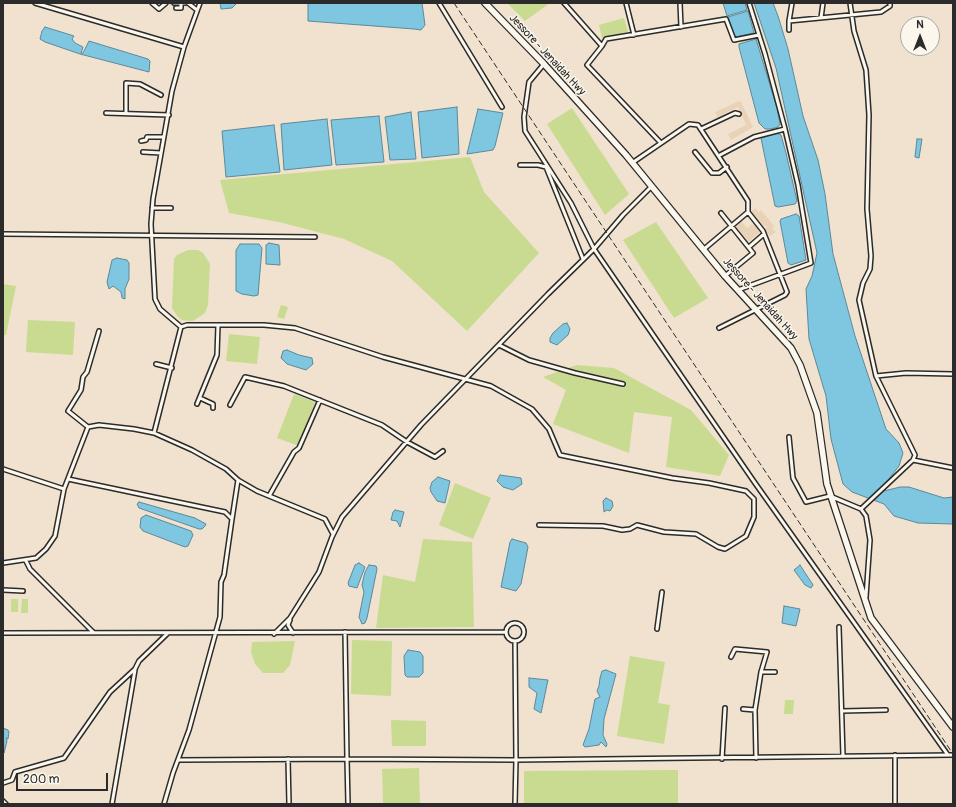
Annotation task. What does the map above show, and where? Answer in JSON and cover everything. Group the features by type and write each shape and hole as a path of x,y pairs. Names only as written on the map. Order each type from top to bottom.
{"highway":[{"name":"Jessore - Jenaidah Hwy","path":"485,3 544,64 632,163 754,311 791,348 800,365 817,413 830,496 865,604 875,625 953,727"}],"street":[{"path":"35,3 184,47"},
{"path":"152,3 159,9 166,3 183,4"},
{"path":"188,3 197,10"},
{"path":"181,327 160,309 155,300 152,208 172,91 184,47 200,3"},
{"path":"439,3 502,107"},
{"path":"564,3 602,46"},
{"path":"626,3 634,35"},
{"path":"680,3 681,27"},
{"path":"738,290 811,263 798,185 785,129 749,3"},
{"path":"789,30 792,3"},
{"path":"821,18 823,3"},
{"path":"850,3 854,31 866,70 869,115 867,209 871,256 870,269 863,283 859,300 876,376 906,439 914,452 913,460 861,508"},
{"path":"789,21 881,12 890,6 890,3"},
{"path":"176,8 181,8 183,4"},
{"path":"660,142 588,65 606,40 726,19 734,40 759,35"},
{"path":"544,64 529,82 524,116 525,131 571,203 594,249 755,483 948,755"},
{"path":"126,112 126,83 140,84 161,95"},
{"path":"106,113 126,112 168,115"},
{"path":"702,129 735,113 739,114"},
{"path":"632,163 660,142 689,124 698,125 720,155 748,201 748,212 764,231 787,292 785,296 719,328"},
{"path":"720,155 754,137 785,129"},
{"path":"141,141 146,140 147,137 164,137"},
{"path":"143,152 161,153"},
{"path":"695,152 712,173 719,174 727,167"},
{"path":"520,165 538,165 546,167 583,259"},
{"path":"274,634 290,618 319,572 333,534 342,517 407,442 464,380 594,249 623,215 651,187"},
{"path":"152,208 171,208"},
{"path":"721,212 753,253 725,276"},
{"path":"703,250 748,212"},
{"path":"3,234 315,237"},
{"path":"749,247 764,234"},
{"path":"181,327 187,325 264,325 295,328 383,357 464,380 491,386 532,409 549,429 560,455 672,478 709,483 746,491 754,499 754,517 746,536 725,549 718,547 696,534 664,532 637,525 630,529 622,530 603,526 539,525"},
{"path":"197,404 217,355 218,325"},
{"path":"154,433 172,368 181,327"},
{"path":"99,331 88,372 83,377 81,390 68,411 88,427 99,426 127,428 154,433 198,453 226,469 238,480 269,496 325,519 333,534"},
{"path":"499,345 529,360 575,373 623,384"},
{"path":"156,364 172,368"},
{"path":"876,376 906,373 953,374"},
{"path":"230,405 245,377 284,386 382,425 407,442 436,457 442,451"},
{"path":"200,398 213,404 213,408"},
{"path":"269,496 294,452 300,448 320,400"},
{"path":"3,563 26,561 36,558 46,549 55,536 64,489 88,427"},
{"path":"789,437 793,478 806,502 830,496 861,508 868,522 870,540 865,604"},
{"path":"913,460 953,468"},
{"path":"3,470 64,489"},
{"path":"68,479 225,512 232,519"},
{"path":"164,804 178,760 190,730 220,617 221,582 224,575 238,480"},
{"path":"26,561 30,569 94,633"},
{"path":"3,590 23,591"},
{"path":"657,629 662,592"},
{"path":"290,618 288,625 293,633"},
{"path":"511,623 522,626 524,629 524,636 515,642 508,639 505,632 508,625 511,623"},
{"path":"839,627 843,756"},
{"path":"3,633 216,632 274,634 345,632 505,632"},
{"path":"345,632 348,804"},
{"path":"112,804 135,669 139,661 168,633"},
{"path":"515,642 515,804"},
{"path":"731,656 735,649 767,652 761,672 755,710 756,758"},
{"path":"3,783 12,780 15,772 64,758 110,692 135,669"},
{"path":"761,672 775,672"},
{"path":"722,759 725,708"},
{"path":"743,709 755,710"},
{"path":"842,711 886,710"},
{"path":"895,755 895,804"},
{"path":"178,760 288,758 516,760 722,759 953,755"},
{"path":"288,758 289,804"},
{"path":"3,801 6,804"}],"shaded area":[{"path":"739,101 741,102 753,127 731,140 728,134 746,125 738,107 718,117 715,112"},
{"path":"755,208 759,212 761,210 774,226 772,228 776,232 770,236 765,230 767,227 761,224 757,229 760,232 747,243 734,228 741,221 747,228 758,222 750,212"}],"green space":[{"path":"507,3 550,3 525,21"},
{"path":"624,18 628,32 602,38 599,25"},
{"path":"572,108 629,194 605,215 547,124"},
{"path":"470,157 484,192 539,253 467,331 392,261 344,239 279,222 229,213 220,180"},
{"path":"656,222 708,298 674,318 623,240"},
{"path":"188,250 198,250 203,253 210,264 208,305 205,313 193,321 182,320 172,308 174,259 177,255"},
{"path":"3,284 16,286 6,335 3,335"},
{"path":"281,305 288,307 284,319 277,317"},
{"path":"28,320 75,322 73,355 26,352"},
{"path":"229,334 260,337 257,364 226,361"},
{"path":"577,365 614,368 691,410 729,455 720,476 666,467 672,417 634,412 629,453 553,424 566,390 543,377"},
{"path":"294,394 315,402 299,446 277,438"},
{"path":"455,483 491,498 473,539 439,525"},
{"path":"423,539 472,542 474,627 376,628 383,575 415,582"},
{"path":"11,599 18,599 18,612 11,612"},
{"path":"22,599 28,599 28,613 21,613"},
{"path":"352,640 392,641 391,696 351,694"},
{"path":"295,641 290,665 283,673 263,673 255,664 251,652 252,642"},
{"path":"630,656 665,662 658,703 670,705 664,744 617,736"},
{"path":"785,700 794,700 793,714 784,714"},
{"path":"391,720 426,721 426,746 392,746"},
{"path":"419,768 420,804 383,804 382,769"},
{"path":"678,770 678,804 524,804 524,771"}],"water":[{"path":"220,3 236,4 232,8 221,9"},
{"path":"308,3 422,3 425,25 421,30 308,21"},
{"path":"723,3 745,3 747,10 727,16"},
{"path":"754,3 773,3 778,16 788,49 803,116 818,160 825,194 833,254 855,336 886,429 899,443 903,453 899,466 881,489 884,491 900,487 909,487 944,498 953,497 953,524 918,523 894,516 884,504 852,492 843,484 831,439 826,396 809,339 806,289 812,276 817,253 776,68"},
{"path":"748,11 754,33 735,37 728,17"},
{"path":"45,27 74,36 72,39 75,43 83,47 81,53 83,53 89,41 148,59 150,61 149,72 80,54 45,42 40,39 42,31"},
{"path":"756,39 777,108 780,124 778,127 771,129 765,129 759,123 739,47 739,44"},
{"path":"457,107 459,154 422,158 418,112"},
{"path":"478,109 503,113 493,150 467,154"},
{"path":"411,112 416,159 390,160 385,117"},
{"path":"379,116 384,162 336,165 331,120"},
{"path":"327,119 332,165 284,170 281,124"},
{"path":"274,125 280,172 226,177 222,131"},
{"path":"777,133 781,135 797,201 795,204 778,207 775,206 761,138"},
{"path":"917,139 922,139 919,158 915,157"},
{"path":"796,214 799,216 806,260 791,265 788,263 780,221 781,219"},
{"path":"269,243 279,245 280,265 266,264 266,245"},
{"path":"240,244 259,244 262,248 258,295 254,296 242,294 236,291 236,250"},
{"path":"117,258 127,260 129,263 129,279 125,289 125,299 122,298 121,292 113,286 109,289 107,282 112,260"},
{"path":"567,323 570,329 568,335 557,345 550,342 550,338 553,333 563,324"},
{"path":"287,350 312,358 313,364 306,370 287,364 281,358 283,351"},
{"path":"500,475 521,478 522,484 513,490 503,487 497,481"},
{"path":"438,477 450,481 445,503 437,501 431,492 430,488 432,482"},
{"path":"606,498 612,501 613,506 610,511 607,510 604,512 603,501"},
{"path":"139,502 195,518 206,524 202,529 199,529 139,508 137,504"},
{"path":"395,510 404,512 400,527 397,521 391,520"},
{"path":"146,515 191,531 193,535 188,546 185,547 143,531 140,527 141,518"},
{"path":"512,539 526,543 528,547 521,584 516,591 501,587 510,542"},
{"path":"359,563 365,567 357,588 349,586 348,583 355,565"},
{"path":"369,565 376,566 377,569 367,618 365,623 362,624 359,617 364,592 362,585 365,572"},
{"path":"800,565 813,585 811,588 805,585 794,570"},
{"path":"784,606 800,609 796,626 782,623"},
{"path":"408,650 420,652 423,656 423,673 419,677 407,677 405,675 404,656"},
{"path":"606,670 616,674 604,719 603,735 607,744 606,747 601,742 599,745 585,747 583,745 589,729 595,699 600,697 597,691 600,678 602,671"},
{"path":"529,678 548,680 541,713 534,709 537,693 529,687"},
{"path":"3,728 9,732 8,739 6,738 7,741 4,753"}],"railway":[{"path":"454,3 953,754"}]}
